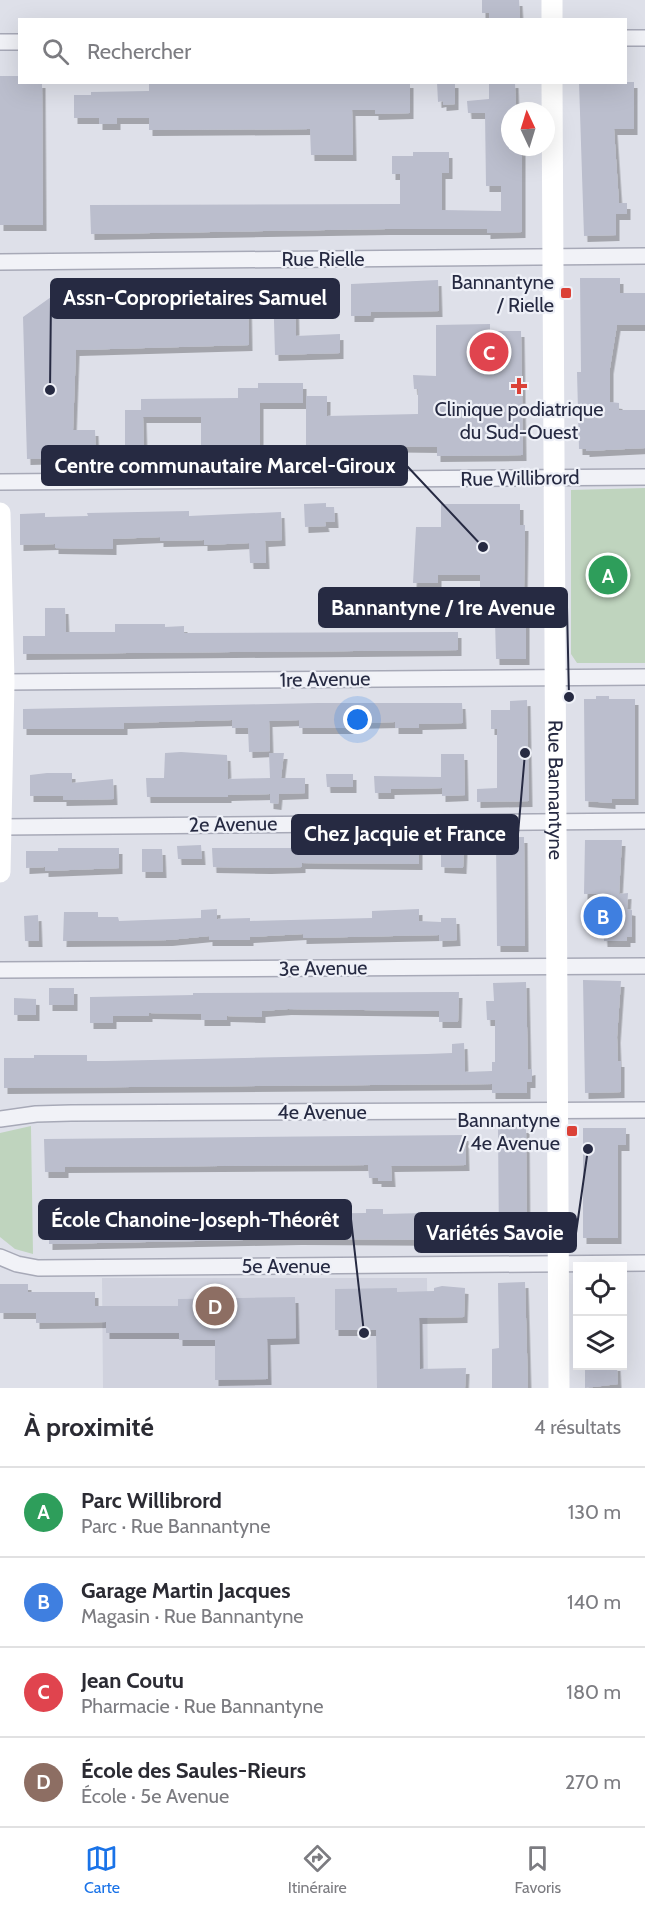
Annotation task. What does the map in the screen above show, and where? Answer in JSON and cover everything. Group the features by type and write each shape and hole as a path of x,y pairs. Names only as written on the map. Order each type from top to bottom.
{"street":[{"path":"552,0 552,18"},
{"path":"627,38 645,38"},
{"path":"0,42 18,42"},
{"name":"Rue Bannantyne","path":"552,84 559,1388"},
{"name":"Rue Rielle","path":"0,262 645,256"},
{"name":"Rue Willibrord","path":"0,482 645,477"},
{"path":"0,513 4,682 0,872"},
{"name":"1re Avenue","path":"4,682 645,677"},
{"name":"2e Avenue","path":"2,826 645,821"},
{"name":"3e Avenue","path":"0,970 645,966"},
{"name":"4e Avenue","path":"0,1119 36,1114 71,1113 645,1110"},
{"name":"5e Avenue","path":"0,1257 38,1268 645,1263"}],"shaded area":[{"path":"102,1278 427,1278 428,1388 103,1388"}],"green space":[{"path":"645,488 645,663 577,663 571,654 571,490"},
{"path":"31,1126 33,1254 15,1249 0,1237 0,1133"}],"building":[{"path":"482,0 519,0 520,18 489,18 489,13 482,13"},
{"path":"0,76 18,76 18,84 42,84 43,225 0,225"},
{"path":"634,82 634,129 614,129 619,203 627,203 627,214 616,214 616,235 584,236 579,84"},
{"path":"149,84 410,84 410,113 375,114 375,110 352,110 353,155 311,155 310,129 149,130 149,118 117,118 117,124 99,124 99,118 74,118 74,95 91,95 91,92 149,91"},
{"path":"437,84 455,84 455,104 443,105 443,101 438,102"},
{"path":"489,84 515,84 516,102 501,102 501,156 522,156 522,232 487,233 487,229 386,229 91,234 90,205 400,204 400,174 392,174 392,156 413,156 413,152 449,152 449,173 442,173 442,210 501,211 501,186 486,186 485,113 468,113 467,101 489,99"},
{"path":"580,278 620,278 620,293 645,293 645,325 617,325 610,368 610,402 619,403 619,410 645,410 645,448 586,451 586,449 579,449 577,372 581,372"},
{"path":"438,280 439,311 371,312 370,316 351,316 351,284"},
{"path":"273,287 295,287 296,336 340,334 340,353 275,355"},
{"path":"248,293 249,345 76,350 73,430 95,430 96,457 27,459 23,317 51,297"},
{"path":"490,324 490,331 521,331 523,455 437,456 437,447 359,446 327,447 327,451 306,451 306,396 327,396 327,416 418,414 418,389 414,389 413,375 436,376 436,325"},
{"path":"258,383 303,383 303,403 260,403 260,451 201,450 201,417 143,417 144,452 125,452 125,410 141,410 141,399 238,398 238,388 258,388"},
{"path":"326,503 326,507 334,507 335,522 325,522 326,526 305,527 304,504"},
{"path":"441,504 520,504 520,525 525,525 524,591 480,592 480,575 438,575 438,583 413,583 416,527 441,527"},
{"path":"189,511 189,516 281,512 282,540 265,541 266,563 250,563 249,543 204,545 204,540 160,541 160,537 113,539 113,549 55,548 55,544 20,545 20,514 45,513 45,517 88,516 87,513"},
{"path":"45,608 65,608 66,632 115,632 115,624 165,624 165,627 184,626 184,633 458,632 458,650 23,654 23,636 45,636"},
{"path":"495,620 526,620 526,659 496,659"},
{"path":"596,696 609,696 609,699 635,699 635,799 612,799 612,803 585,801 584,699 596,699"},
{"path":"527,700 529,801 477,802 477,789 497,788 497,729 491,729 491,710 510,710 510,701"},
{"path":"318,703 462,703 463,723 419,724 419,728 395,728 395,722 350,723 350,728 299,728 299,720 269,721 270,751 249,752 248,728 232,728 232,720 124,723 124,729 23,729 23,709"},
{"path":"165,753 227,755 228,779 270,778 269,753 284,753 281,778 305,778 305,793 279,794 278,804 270,803 270,794 228,795 228,797 147,797 146,778 164,778"},
{"path":"441,754 464,754 465,795 442,796 442,788 391,789 391,793 375,793 374,776 441,777"},
{"path":"72,773 72,783 113,779 114,799 63,800 63,796 30,796 30,775"},
{"path":"326,774 353,774 353,787 327,787"},
{"path":"496,837 524,837 525,946 497,946"},
{"path":"585,840 622,840 619,894 628,893 627,909 632,910 632,937 627,937 627,941 604,941 601,894 584,894"},
{"path":"201,845 202,859 178,859 177,846"},
{"path":"317,845 419,847 419,864 302,863 302,867 213,867 212,848 317,848"},
{"path":"441,845 464,846 463,868 441,867"},
{"path":"58,848 119,848 119,868 45,871 45,867 26,868 26,851 58,851"},
{"path":"142,849 162,849 163,872 142,872"},
{"path":"217,909 217,919 250,918 250,921 372,918 372,911 419,909 419,921 441,922 441,918 456,918 457,940 439,941 439,935 303,938 303,934 250,937 250,940 209,940 209,936 169,940 63,941 64,912 98,912 98,917 118,917 119,921 201,918 201,910"},
{"path":"38,915 39,941 25,941 24,916"},
{"path":"583,980 621,981 617,1037 618,1061 621,1061 621,1092 585,1093"},
{"path":"526,982 528,1070 532,1069 532,1082 527,1082 527,1093 492,1093 492,1084 4,1088 4,1058 34,1058 34,1055 87,1055 87,1061 105,1061 427,1054 452,1053 452,1044 464,1043 465,1072 492,1071 492,1062 495,1062 495,1020 487,1020 486,1001 494,1001 493,983"},
{"path":"49,988 74,988 74,1005 49,1005"},
{"path":"459,992 458,1022 439,1022 439,1011 288,1009 262,1011 262,1017 227,1016 227,1020 201,1020 201,1014 149,1013 149,1016 113,1016 113,1023 90,1023 90,997 193,995 193,993"},
{"path":"14,998 36,999 36,1015 14,1015"},
{"path":"498,1127 526,1127 527,1247 499,1247"},
{"path":"583,1128 626,1128 626,1145 618,1145 618,1238 583,1238"},
{"path":"465,1135 466,1165 391,1166 392,1181 378,1181 378,1178 369,1178 368,1165 65,1167 65,1172 45,1172 44,1139"},
{"path":"96,1201 98,1213 196,1212 196,1220 221,1219 221,1211 256,1211 256,1213 275,1214 366,1213 366,1209 383,1209 383,1214 467,1212 468,1240 298,1239 49,1244 49,1213 75,1213 75,1202"},
{"path":"525,1282 528,1388 492,1388 492,1349 499,1348 498,1283"},
{"path":"0,1284 28,1284 28,1292 95,1292 95,1306 178,1306 178,1299 295,1297 296,1338 267,1339 268,1379 215,1380 215,1340 179,1340 179,1333 106,1333 106,1322 36,1323 36,1313 0,1313"},
{"path":"442,1286 465,1288 464,1317 419,1318 420,1369 466,1368 465,1388 377,1388 376,1330 335,1330 335,1289 397,1288 397,1292 434,1291 434,1288"},
{"path":"585,1370 617,1370 618,1384 585,1388"}],"place":[{"name":"Bannantyne / Rielle","path":"566,293"},
{"name":"Jean Coutu","path":"489,352"},
{"name":"Clinique podiatrique du Sud-Ouest","path":"519,386"},
{"name":"Assn-Coproprietaires Samuel","path":"50,390"},
{"name":"Centre communautaire Marcel-Giroux","path":"483,547"},
{"name":"Parc Willibrord","path":"608,575"},
{"name":"Bannantyne / 1re Avenue","path":"569,697"},
{"name":"Chez Jacquie et France","path":"525,753"},
{"name":"Garage Martin Jacques","path":"603,916"},
{"name":"Bannantyne / 4e Avenue","path":"572,1131"},
{"name":"Variétés Savoie","path":"588,1149"},
{"name":"École des Saules-Rieurs","path":"215,1306"},
{"name":"École Chanoine-Joseph-Théorêt","path":"364,1333"}]}
